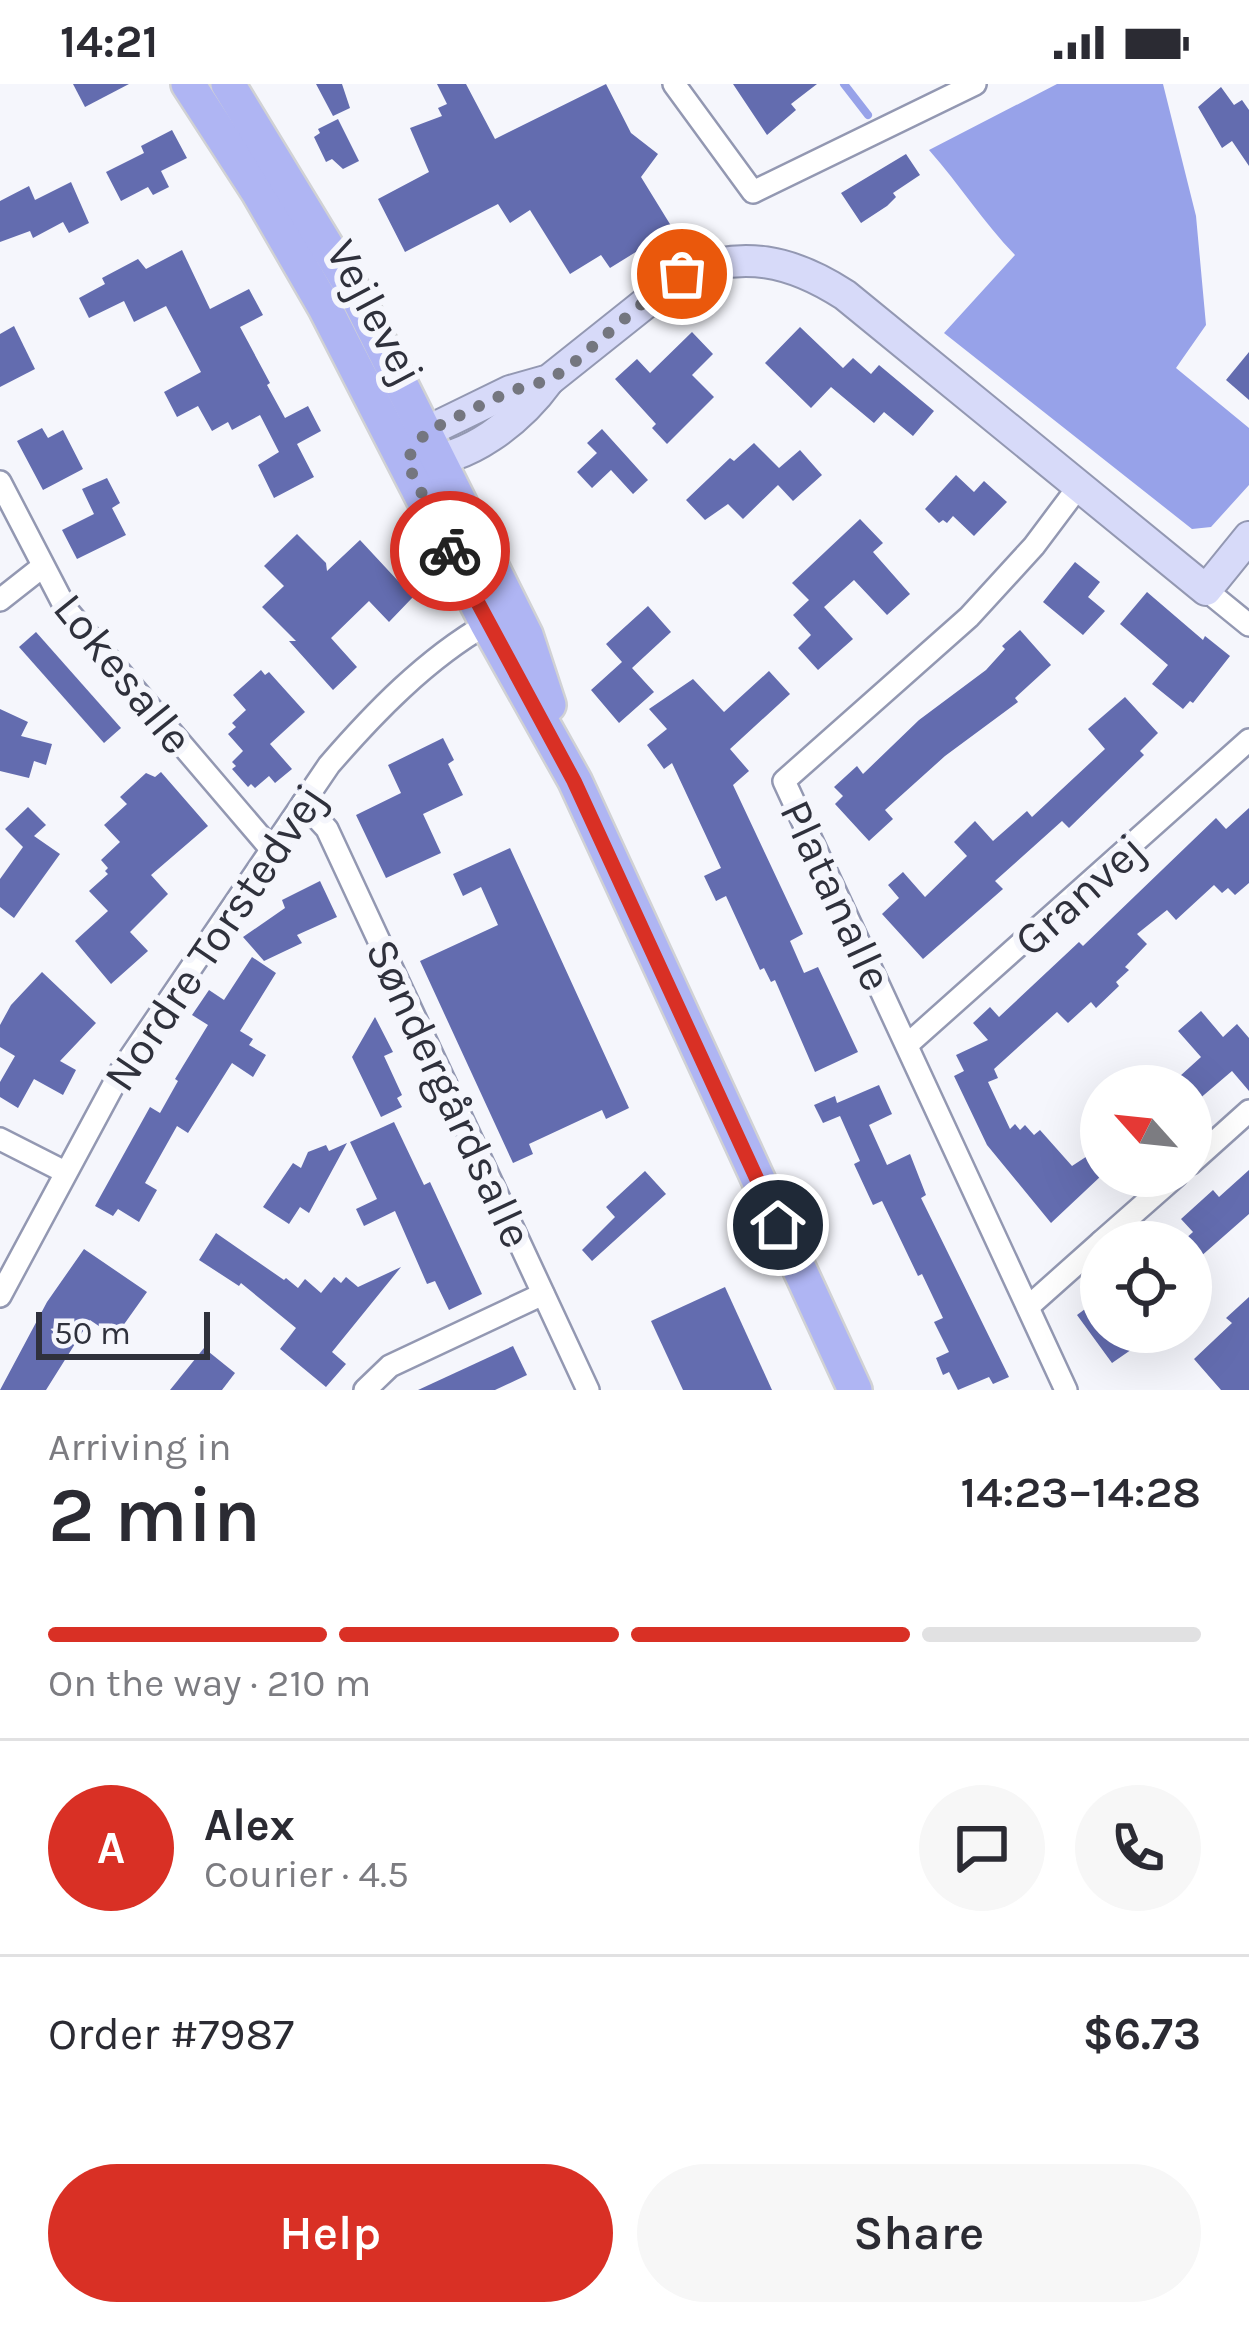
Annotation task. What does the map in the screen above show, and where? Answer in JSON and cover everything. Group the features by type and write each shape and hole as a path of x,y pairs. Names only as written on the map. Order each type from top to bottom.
{"main road":[{"name":"Vejlevej","path":"188,84 281,231 574,781 855,1390"},
{"name":"Vejlevej","path":"228,84 357,296 434,447 526,634 574,781"}],"street":[{"path":"674,84 753,192 975,84"},
{"path":"406,461 528,409 549,380 659,289 708,264 735,259 790,265 845,295 1249,626"},
{"name":"Lokesalle","path":"0,482 66,610 271,848"},
{"name":"Platanalle","path":"1066,1390 784,781 968,617 1034,546 1079,486"},
{"path":"1206,590 1249,537"},
{"path":"0,600 42,567"},
{"name":"Nordre Torstedvej","path":"0,1296 121,1071 303,803 365,723 412,680 487,624"},
{"name":"Granvej","path":"907,1045 1249,740"},
{"name":"Søndergårdsalle","path":"303,803 327,829 588,1390"},
{"path":"1212,1144 1249,1111"},
{"path":"0,1139 65,1172"},
{"path":"1125,1221 1152,1197"},
{"path":"1028,1307 1080,1261"},
{"path":"365,1390 390,1366 543,1294"}],"water":[{"path":"1057,84 1163,84 1196,216 1206,325 1176,368 1249,428 1249,485 1211,527 1192,529 944,333 1015,255 929,150"}],"building":[{"path":"73,84 129,84 85,107"},
{"path":"316,84 342,84 350,108 333,116"},
{"path":"437,84 466,84 495,139 606,84 631,133 658,154 641,177 673,229 610,268 601,255 570,274 530,210 510,223 498,204 405,252 378,199 429,172 410,128 442,116 438,108 447,104"},
{"path":"733,84 817,84 791,104 796,110 767,135"},
{"path":"1221,87 1234,105 1242,100 1249,110 1249,166 1232,141 1222,148 1198,107"},
{"path":"338,119 359,161 343,169 332,159 326,162 314,137 318,129"},
{"path":"172,130 187,158 161,171 169,187 153,195 148,187 121,201 106,172 144,153 141,146"},
{"path":"906,154 920,175 861,223 841,193"},
{"path":"71,182 89,223 69,233 63,222 33,238 30,231 0,242 0,201 29,186 35,200"},
{"path":"182,250 210,309 249,289 263,315 240,327 267,385 285,418 308,406 321,431 297,444 314,477 274,498 258,465 279,452 260,415 232,430 228,422 212,431 198,406 177,417 164,392 201,372 166,306 134,322 124,301 89,318 79,298 105,284 102,278 138,259 146,269"},
{"path":"14,326 35,369 0,387 0,334"},
{"path":"800,327 843,368 853,358 871,374 879,365 934,411 913,436 884,412 874,423 831,387 811,408 765,363"},
{"path":"692,332 713,354 692,375 714,397 667,444 652,428 656,424 615,379 637,359 650,373"},
{"path":"1249,352 1249,400 1226,380"},
{"path":"42,428 48,438 63,430 83,469 43,490 17,441"},
{"path":"602,429 648,480 633,494 611,470 592,488 577,472 597,453 587,443"},
{"path":"754,443 779,468 800,450 822,475 793,501 778,485 743,519 728,504 705,520 686,500 730,458 734,461"},
{"path":"956,475 974,492 984,481 1007,502 974,536 953,516 939,523 925,509"},
{"path":"107,478 120,503 112,508 126,535 77,559 62,530 94,514 82,489"},
{"path":"860,519 883,543 873,552 910,594 887,615 854,580 824,607 853,639 818,670 798,648 811,635 793,615 809,600 792,583"},
{"path":"297,534 326,563 327,571 360,540 413,597 389,622 369,601 331,638 357,667 333,690 289,641 296,641 262,607 284,586 264,566"},
{"path":"1075,562 1100,582 1088,597 1105,611 1083,635 1043,602"},
{"path":"1147,592 1203,640 1205,636 1230,656 1183,709 1152,684 1168,665 1120,624"},
{"path":"648,606 671,632 632,668 654,692 619,723 591,690 622,662 606,644"},
{"path":"1020,630 1051,665 1015,698 1018,702 945,756 885,810 893,819 869,841 835,804 843,796 834,787 857,766 863,774 919,720 986,670"},
{"path":"36,632 121,728 104,743 19,647"},
{"path":"261,670 265,675 269,672 305,712 270,744 292,769 275,783 269,776 255,788 248,787 232,769 236,766 232,762 243,751 228,734 246,710 233,695"},
{"path":"769,671 790,694 730,749 749,771 733,785 803,934 790,941 804,973 818,967 858,1052 815,1072 775,980 771,982 764,968 760,970 726,896 716,901 704,876 721,868 672,763 664,769 647,745 667,729 649,709 693,679 724,712"},
{"path":"1125,697 1158,733 1140,751 1144,755 1069,828 1062,821 995,881 1003,889 923,959 882,914 899,898 888,885 903,872 925,897 967,856 954,842 975,821 993,841 1027,811 1032,817 1105,749 1088,729"},
{"path":"0,709 28,722 21,736 52,744 46,765 34,761 29,778 0,771"},
{"path":"443,738 454,760 448,764 463,795 423,814 441,853 386,878 356,815 401,793 388,765"},
{"path":"161,772 208,826 151,875 168,894 130,932 148,951 111,984 75,941 108,911 89,891 108,874 101,860 120,842 104,825 127,804 120,797 146,773 155,777"},
{"path":"28,807 46,825 34,836 60,854 14,918 0,907 0,879 23,847 5,829"},
{"path":"1249,808 1249,883 1235,895 1228,888 1222,893 1214,885 1176,920 1167,910 1137,934 1147,944 1125,967 1129,970 1116,982 1119,986 1096,1008 1091,1002 1068,1023 1057,1012 994,1069 998,1078 988,1082 1010,1129 1025,1125 1034,1135 1040,1130 1072,1166 1080,1161 1080,1196 1051,1223 987,1145 954,1076 964,1071 956,1055 988,1040 973,1023 990,1007 999,1017 1079,942 1083,946 1216,818 1226,829"},
{"path":"510,848 629,1108 606,1119 602,1110 529,1144 533,1154 513,1163 420,961 498,925 481,887 463,896 453,874"},
{"path":"320,881 337,917 297,935 302,943 264,961 243,937 285,908 282,900"},
{"path":"252,957 276,973 240,1031 253,1039 249,1045 266,1055 253,1077 232,1063 188,1133 177,1126 145,1183 157,1190 139,1222 118,1209 113,1216 95,1206 150,1107 160,1113 208,1025 192,1015 209,990 224,1000"},
{"path":"42,972 96,1023 60,1061 76,1070 63,1095 34,1079 18,1108 0,1097 0,1082 15,1056 0,1047 0,1025 11,1005"},
{"path":"1201,1011 1223,1037 1237,1024 1249,1038 1249,1091 1232,1071 1212,1088 1212,1065 1192,1065 1201,1057 1178,1031"},
{"path":"375,1017 393,1052 384,1056 402,1095 397,1098 402,1107 381,1117 352,1057"},
{"path":"879,1085 892,1114 869,1125 887,1165 910,1154 926,1195 921,1198 1009,1377 993,1384 989,1377 958,1390 949,1372 943,1375 936,1358 949,1352 934,1322 943,1318 922,1274 918,1276 882,1201 873,1205 840,1116 823,1123 814,1105 835,1096 837,1103"},
{"path":"394,1122 424,1185 430,1182 482,1294 449,1310 435,1281 427,1284 395,1211 364,1226 356,1209 377,1199 350,1142"},
{"path":"347,1143 309,1213 300,1207 289,1224 263,1207 293,1163 301,1168 308,1152 326,1145 329,1151"},
{"path":"1249,1170 1249,1214 1212,1247 1212,1221 1181,1219 1205,1197 1212,1197 1213,1190 1219,1197"},
{"path":"645,1171 666,1194 592,1261 582,1250 615,1217 606,1207"},
{"path":"216,1233 298,1288 305,1279 321,1293 334,1277 341,1283 346,1277 358,1287 401,1267 332,1352 346,1364 326,1387 280,1349 296,1328 241,1283 199,1260"},
{"path":"84,1249 147,1292 115,1337 90,1320 46,1390 0,1390 47,1302"},
{"path":"725,1287 772,1390 683,1390 651,1321"},
{"path":"1249,1297 1249,1390 1221,1390 1194,1359 1200,1353 1212,1353 1212,1342 1232,1323 1226,1318"},
{"path":"513,1346 527,1375 495,1390 418,1390"},
{"path":"204,1348 235,1373 222,1390 170,1390"},
{"path":"1105,1353 1126,1353 1112,1363"}],"waterway":[{"path":"844,84 868,115"}],"way so far":[{"path":"450,551 406,461 426,432 510,391 549,380 682,274"}],"route":[{"path":"450,551 574,781 778,1225"}]}
